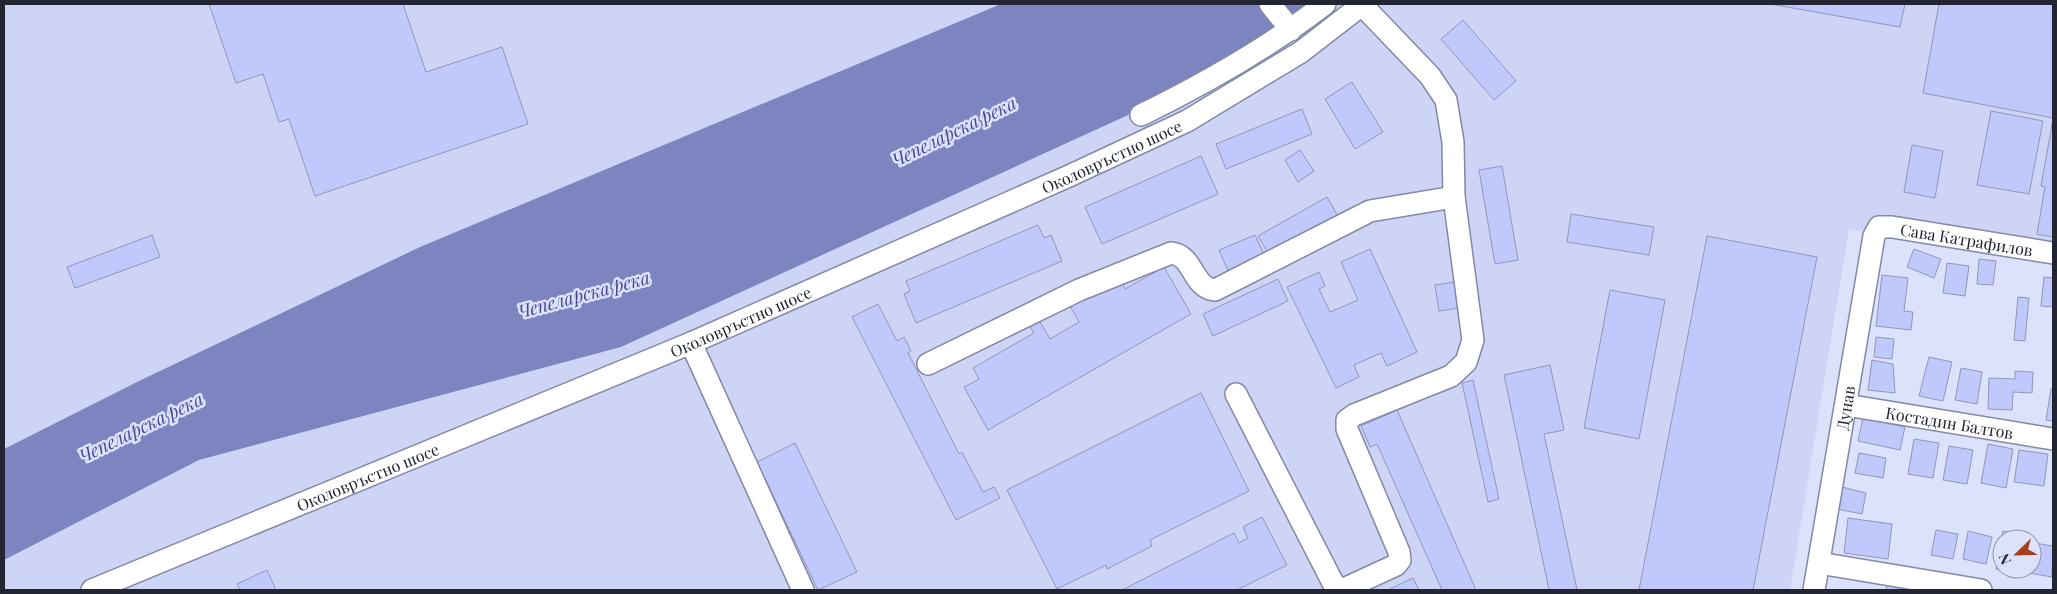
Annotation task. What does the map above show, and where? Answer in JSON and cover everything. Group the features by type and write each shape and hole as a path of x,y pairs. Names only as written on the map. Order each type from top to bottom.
{"street":[{"path":"1270,4 1291,30"},
{"path":"1142,116 1195,89 1291,30 1325,4"},
{"path":"1236,394 1333,583 1338,588 1344,589 1396,565 1400,560 1399,552 1347,429 1347,420 1354,415 1452,376 1466,362 1472,340 1454,197 1453,142 1446,100 1430,76 1363,4"},
{"name":"Околовръстно шосе","path":"92,590 691,342 1069,176 1187,121 1301,52 1363,4"},
{"path":"928,364 1079,290 1171,253 1178,254 1183,258 1202,286 1207,290 1214,290 1370,211 1454,197"},
{"name":"Сава Катрафилов","path":"1879,227 1892,226 2053,254"},
{"name":"Дунав","path":"1814,590 1874,236 1879,227"},
{"path":"691,342 803,590"},
{"name":"Костадин Балтов","path":"1846,405 2053,439"},
{"path":"1819,563 1981,590"}],"shaded area":[{"path":"4,4 1001,4 420,247 141,380 4,449"},
{"path":"1312,4 2053,4 2053,253 1849,229 1790,590 4,590 4,560 199,460 621,347"}],"water":[{"name":"Чепеларска река","path":"1001,4 1312,4 1161,100 621,347 199,460 4,560 4,449 141,380 420,247"}],"building":[{"path":"209,4 403,4 426,72 502,47 528,124 315,196 289,119 279,122 263,74 236,83"},
{"path":"1770,4 1905,4 1900,27"},
{"path":"1939,4 2053,4 2053,118 1923,93"},
{"path":"1463,20 1516,81 1494,100 1441,39"},
{"path":"1352,82 1383,132 1355,149 1325,99"},
{"path":"1302,109 1312,134 1226,169 1216,144"},
{"path":"1991,111 2043,121 2029,194 1977,185"},
{"path":"2053,119 2053,237 2037,234 2045,187 2041,186"},
{"path":"1912,145 1943,151 1935,198 1904,192"},
{"path":"1300,150 1314,171 1298,182 1285,160"},
{"path":"1201,156 1218,194 1102,244 1085,207"},
{"path":"1502,166 1518,260 1495,264 1479,170"},
{"path":"1327,197 1339,218 1270,257 1258,236"},
{"path":"1571,214 1654,227 1649,255 1567,242"},
{"path":"1038,225 1044,238 1051,235 1062,261 916,323 904,294 910,291 906,281"},
{"path":"152,235 160,257 75,288 67,267"},
{"path":"1255,235 1265,257 1229,273 1219,250"},
{"path":"1707,236 1817,257 1753,590 1639,590"},
{"path":"1370,249 1417,352 1387,366 1381,353 1354,365 1359,377 1336,388 1287,287 1319,272 1325,286 1319,289 1330,312 1358,300 1341,262"},
{"path":"1914,249 1941,259 1934,278 1907,267"},
{"path":"1979,259 1996,261 1993,285 1977,284"},
{"path":"1947,263 1969,266 1965,296 1943,293"},
{"path":"1164,267 1191,314 988,430 964,387 979,379 973,368 1034,333 1026,320 1036,315 1050,339 1079,322 1069,304 1111,280 1115,287 1122,283 1125,289"},
{"path":"1882,275 1908,278 1904,311 1913,312 1911,330 1876,326"},
{"path":"2044,277 2053,278 2053,307 2041,306"},
{"path":"1278,279 1288,301 1213,336 1203,314"},
{"path":"1455,282 1459,308 1439,311 1435,285"},
{"path":"1610,290 1665,300 1639,439 1584,428"},
{"path":"2018,297 2029,298 2025,341 2014,340"},
{"path":"878,304 897,341 904,337 911,351 908,353 959,454 962,452 983,492 994,487 1000,498 956,520 852,317"},
{"path":"1876,337 1894,339 1892,359 1874,357"},
{"path":"1929,357 1952,362 1943,401 1919,396"},
{"path":"1872,360 1893,364 1895,393 1868,390"},
{"path":"1550,365 1564,430 1544,434 1577,590 1549,590 1504,375"},
{"path":"1961,368 1982,372 1977,404 1955,400"},
{"path":"2015,371 2033,372 2032,393 2013,392 2012,410 1988,409 1989,378 2015,379"},
{"path":"1473,380 1499,499 1488,502 1462,383"},
{"path":"2051,389 2053,389 2053,421 2046,420"},
{"path":"1201,393 1249,491 1150,540 1152,546 1107,569 1106,565 1057,589 1007,490"},
{"path":"1397,410 1476,590 1442,590 1377,444 1370,447 1361,426"},
{"path":"1863,418 1905,427 1900,450 1858,441"},
{"path":"1914,439 1939,443 1933,478 1908,474"},
{"path":"795,443 857,572 818,590 757,462"},
{"path":"1988,444 2013,449 2006,488 1981,483"},
{"path":"1949,446 1973,450 1967,484 1943,480"},
{"path":"2019,450 2048,454 2044,486 2014,482"},
{"path":"1859,453 1886,458 1883,478 1855,473"},
{"path":"1842,487 1866,493 1862,514 1837,509"},
{"path":"1262,517 1287,565 1237,590 1122,590 1234,533 1239,543 1248,538 1243,527"},
{"path":"1848,518 1892,524 1888,559 1844,553"},
{"path":"1936,530 1958,534 1953,559 1931,555"},
{"path":"1968,531 1992,537 1986,564 1963,559"},
{"path":"2042,544 2053,546 2052,577 2042,575"},
{"path":"267,570 276,590 240,590 237,584"},
{"path":"1413,578 1419,590 1388,590"},
{"path":"1887,585 1909,589 1909,590 1886,590"}]}
